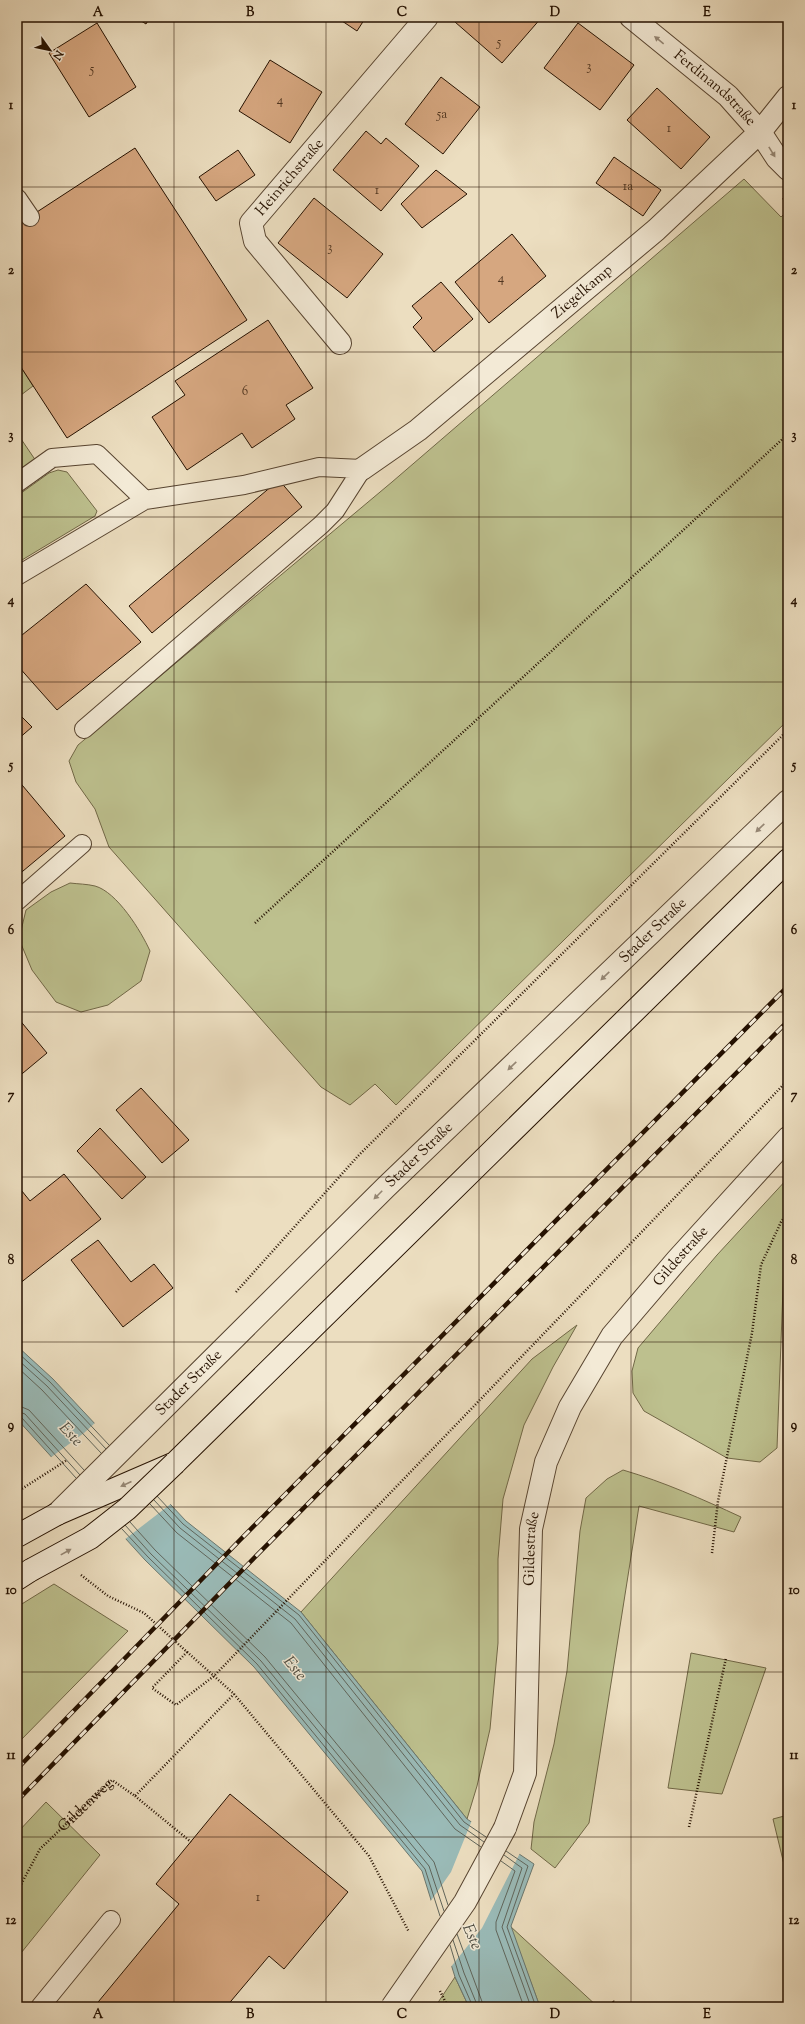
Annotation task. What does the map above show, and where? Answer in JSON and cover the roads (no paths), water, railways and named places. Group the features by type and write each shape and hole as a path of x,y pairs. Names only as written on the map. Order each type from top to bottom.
{"street":[{"name":"Heinrichstraße","path":"340,343 255,241 251,223 427,17"},
{"name":"Ferdinandstraße","path":"631,17 728,96 760,132 777,158 788,169"},
{"name":"Ziegelkamp","path":"362,469 418,430 650,235 760,132 788,97"},
{"name":"Stader Straße","path":"57,1514 386,1187 788,801"},
{"path":"24,1574 90,1538 127,1509 788,860"},
{"name":"Gildestraße","path":"392,2007 466,1902 505,1828 525,1773 531,1529 546,1462 570,1407 612,1336 677,1260 788,1138"},
{"path":"17,1536 57,1514 175,1463"}],"lane":[{"path":"17,198 30,217"},
{"path":"17,483 52,458 97,454 144,500"},
{"path":"17,576 144,500 244,485 319,467 362,469"},
{"path":"84,729 321,525 335,511 362,469"},
{"path":"17,901 82,844"},
{"path":"40,2007 111,1920"}],"water":[{"name":"Este","path":"17,1346 53,1379 186,1521 301,1612 467,1819 534,1864 511,1926 540,2007 469,2007 455,1977 422,1871 254,1667 145,1560 17,1419"}],"railway":[{"path":"17,1769 240,1540 788,986"},
{"path":"17,1801 257,1555 788,1021"}]}
